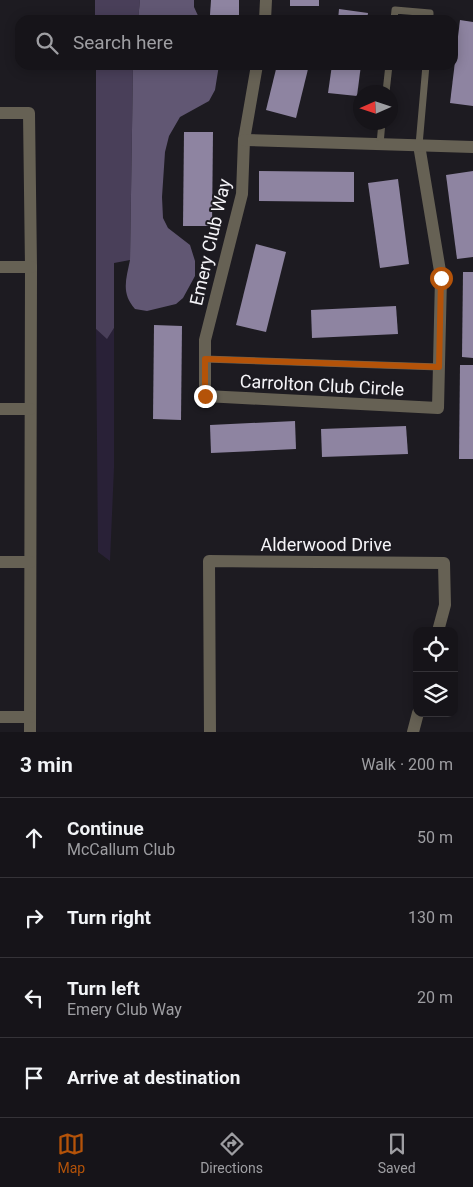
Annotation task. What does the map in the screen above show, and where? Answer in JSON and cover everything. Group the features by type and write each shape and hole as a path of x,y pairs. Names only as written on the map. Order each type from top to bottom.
{"street":[{"path":"264,15 266,0"},
{"name":"Emery Club Way","path":"205,396 205,340 242,194 244,140 256,70"},
{"path":"0,113 29,113 31,267 30,732"},
{"path":"244,140 473,147"},
{"path":"419,145 441,278 439,367"},
{"path":"0,267 31,267"},
{"name":"Carrolton Club Circle","path":"205,396 438,408 439,367"},
{"path":"0,409 30,409"},
{"name":"Alderwood Drive","path":"210,732 209,561 444,563 445,605 439,627"},
{"path":"0,562 30,562"},
{"path":"0,717 30,717"},
{"path":"413,732 417,717"}],"lane":[{"path":"394,15 395,10 430,13 430,15"},
{"path":"387,85 388,70"},
{"path":"419,145 426,70"},
{"path":"380,144 381,130"},
{"path":"205,359 439,367"}],"shaded area":[{"path":"95,0 140,0 138,15 95,15"},
{"path":"140,0 194,0 194,7 198,15 138,15"},
{"path":"96,70 133,70 130,260 114,263 114,328 107,339 96,329"},
{"path":"133,70 218,70 215,90 209,101 180,117 169,136 165,152 162,197 163,218 168,228 190,245 195,261 195,276 183,298 176,304 147,311 135,309 126,292 130,260"},
{"path":"114,328 114,468 110,561 98,552 96,329 107,338"}],"building":[{"path":"211,0 239,0 239,15 210,15"},
{"path":"290,0 319,0 319,6 290,6"},
{"path":"339,9 368,13 368,15 338,15"},
{"path":"460,20 473,22 473,106 450,103 454,70 458,70"},
{"path":"276,70 308,70 296,118 266,110"},
{"path":"331,70 360,70 358,85 353,85 353,96 328,93"},
{"path":"184,132 213,132 212,226 183,226"},
{"path":"259,171 354,172 354,202 259,201"},
{"path":"473,171 473,257 457,259 446,175"},
{"path":"398,179 409,264 380,268 368,183"},
{"path":"256,244 286,252 266,332 236,325"},
{"path":"463,272 473,272 473,358 462,357"},
{"path":"396,306 398,334 312,338 311,310"},
{"path":"154,325 182,326 181,420 153,419"},
{"path":"460,365 473,365 473,459 459,459"},
{"path":"295,421 296,449 211,453 210,425"},
{"path":"406,426 408,454 322,457 321,429"}],"route":[{"path":"205,396 205,359 439,367 441,278"}]}
